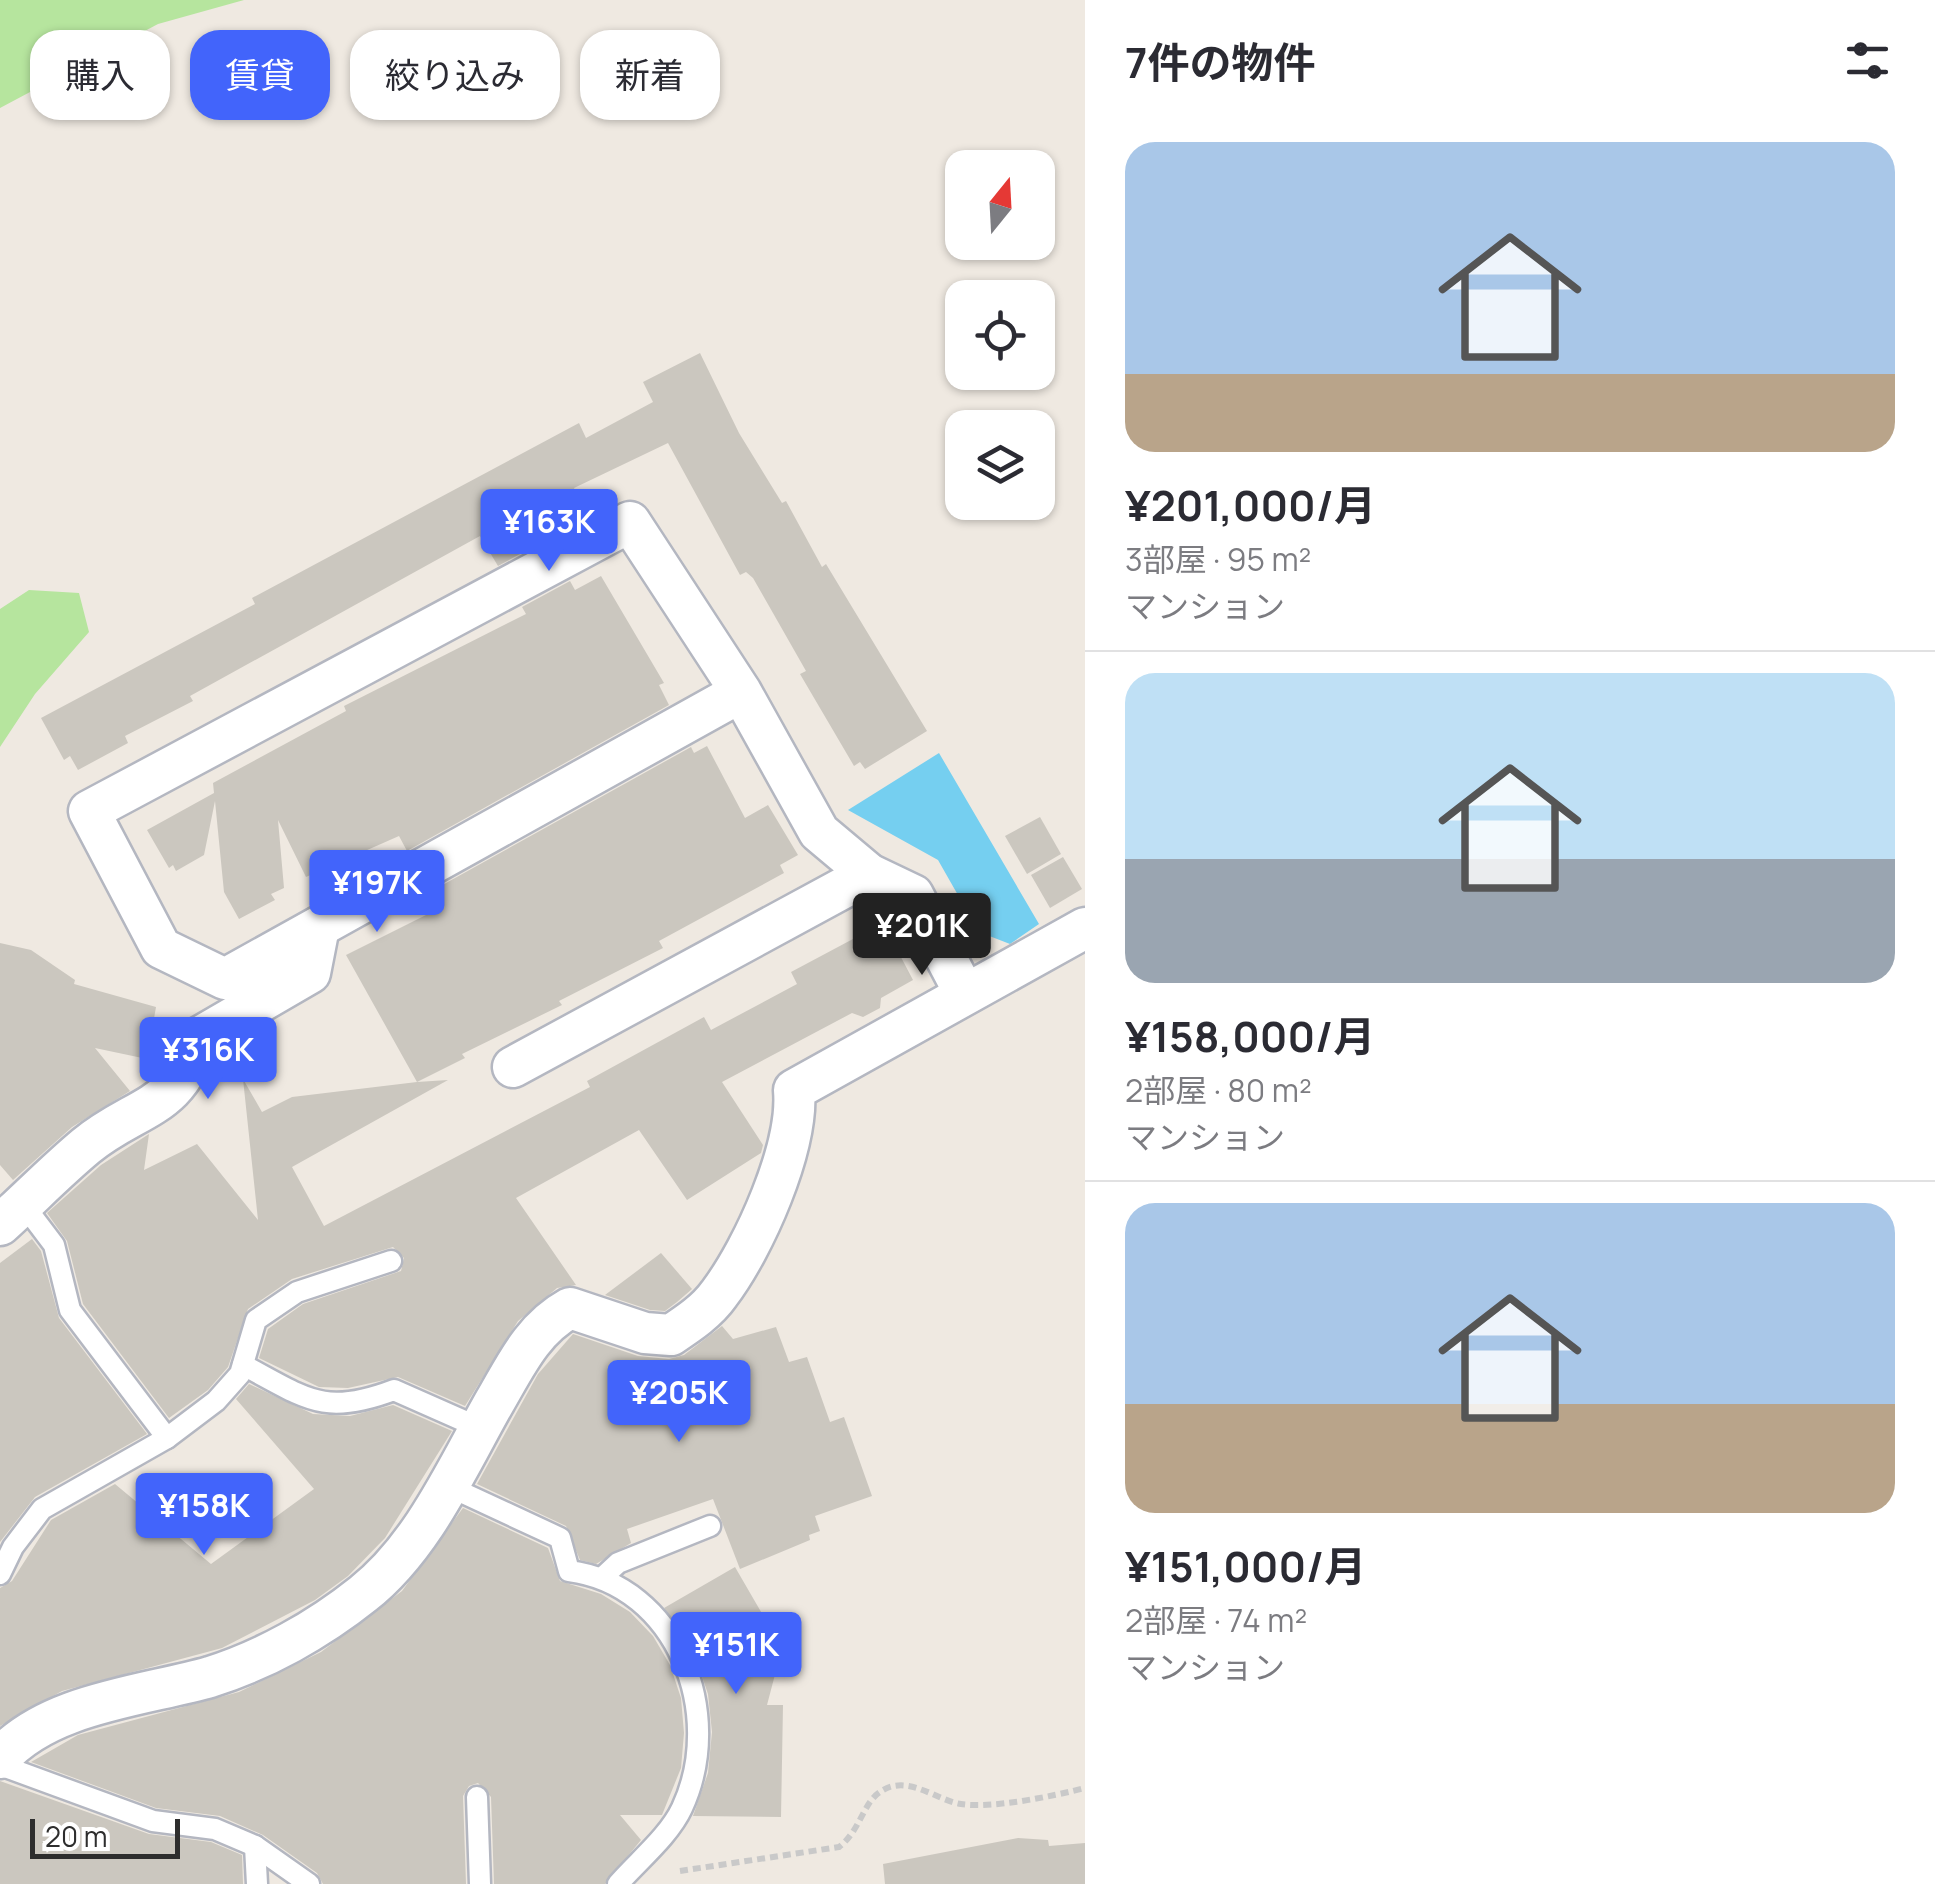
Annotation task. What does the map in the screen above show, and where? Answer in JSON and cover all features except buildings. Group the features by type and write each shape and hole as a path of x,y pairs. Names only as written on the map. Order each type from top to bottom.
{"street":[{"path":"741,692 224,979 161,948 89,811 630,522 741,692 819,832 869,874 913,895 964,994"},
{"path":"513,1066 869,874"},
{"path":"11,1214 89,1144 160,1100 190,1071 198,1038 310,972 319,927"},
{"path":"0,1762 10,1748 57,1720 214,1675 310,1633 366,1592 399,1556 448,1486 528,1343 552,1318 570,1308 645,1333 671,1335 695,1319 718,1296 743,1257 784,1160 796,1113 794,1090 1085,928"}],"lane":[{"path":"11,1214 54,1245 70,1310 167,1438"},
{"path":"0,1574 42,1510 167,1438 216,1401 243,1365 256,1320 297,1292 391,1261"},
{"path":"243,1365 302,1396 353,1405 394,1390 480,1428"},
{"path":"448,1486 560,1538 569,1572 604,1576 666,1626 687,1668 700,1720 682,1809 618,1884"},
{"path":"604,1576 618,1563 710,1526"},
{"path":"0,1762 153,1822 215,1829 256,1846 310,1884"},
{"path":"477,1798 480,1884"},
{"path":"256,1846 257,1884"}],"path":[{"path":"666,1876 698,1865 839,1847 855,1835 876,1794 892,1786 922,1788 956,1804 975,1806 1085,1788"}],"green space":[{"path":"0,0 244,0 147,30 30,30 30,92 0,108"},
{"path":"29,590 79,593 89,632 35,694 0,747 0,609"}],"water":[{"path":"939,753 1039,924 1010,944 979,932 938,860 848,810"}]}
